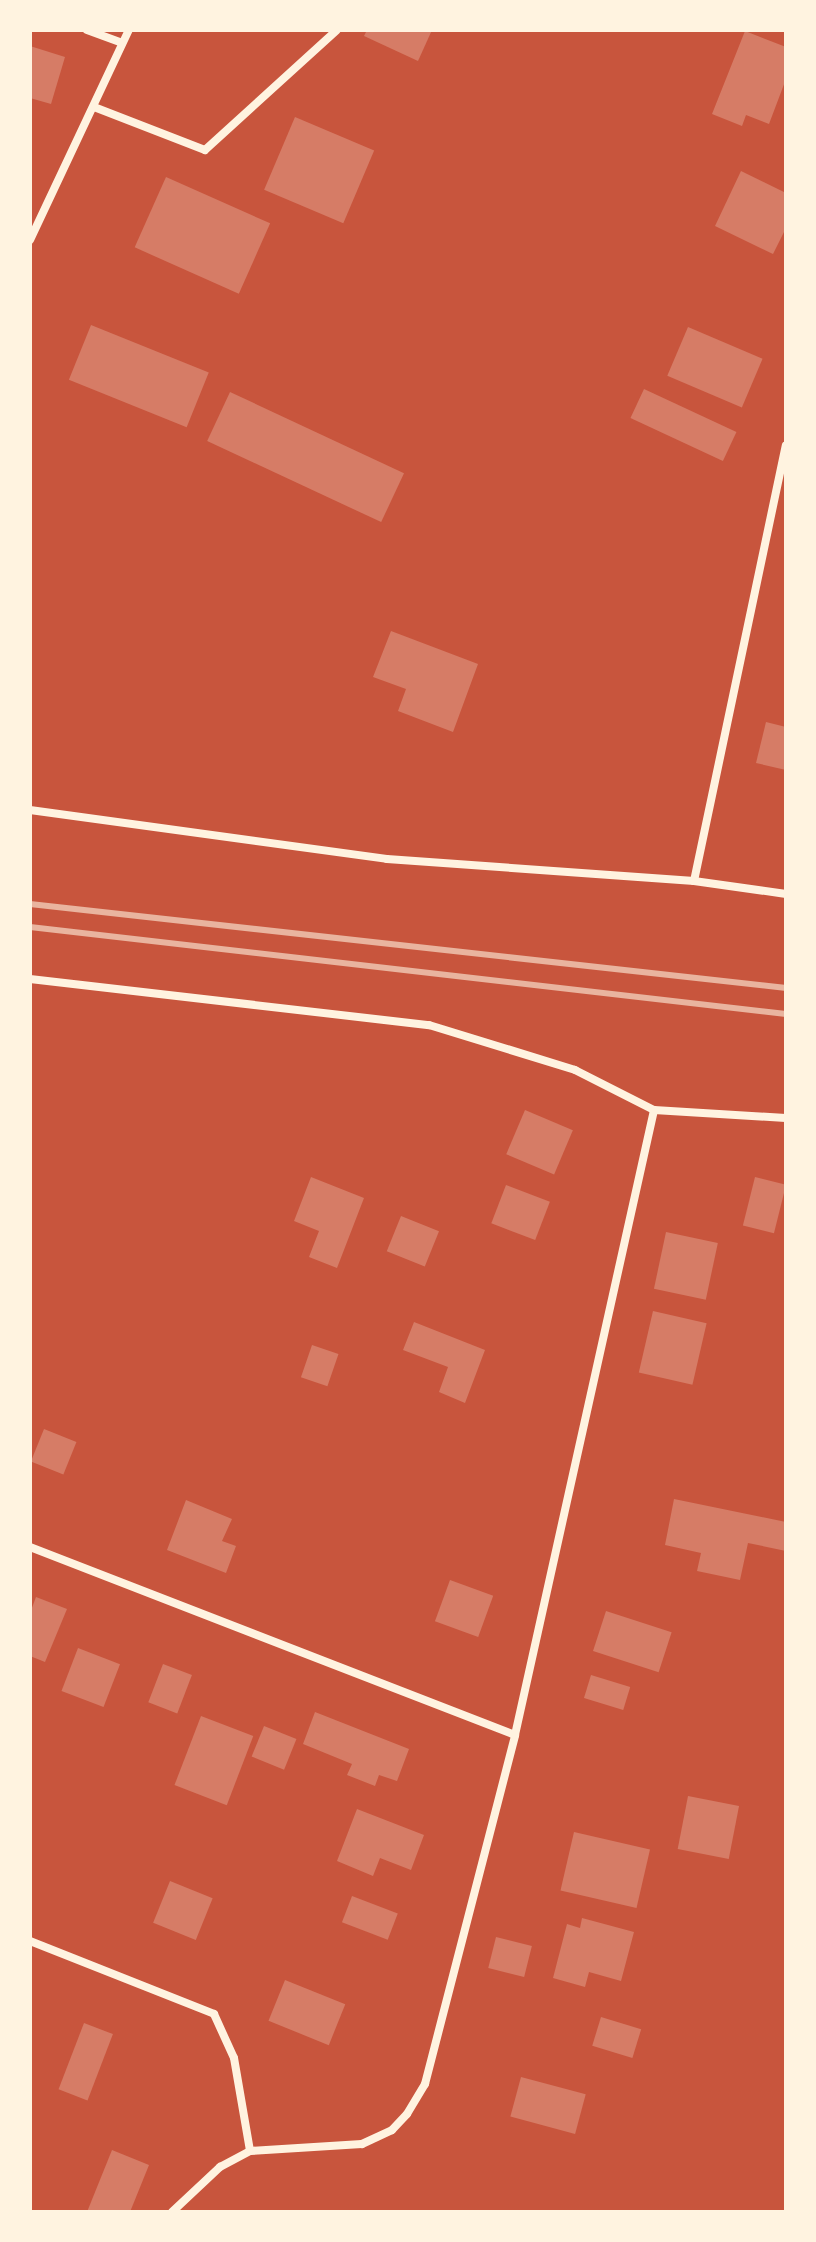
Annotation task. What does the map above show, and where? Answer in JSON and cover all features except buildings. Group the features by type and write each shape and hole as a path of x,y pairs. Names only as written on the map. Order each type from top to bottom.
{"street":[{"path":"87,30 122,43"},
{"path":"30,240 129,30"},
{"path":"94,107 205,150 337,30"},
{"path":"694,881 786,446"},
{"path":"30,810 387,859 694,881 786,894"},
{"path":"30,979 429,1025 575,1070 654,1110 786,1118"},
{"path":"172,2212 220,2167 250,2151 362,2144 392,2130 407,2114 425,2084 515,1735 654,1110"},
{"path":"30,1547 515,1735"},
{"path":"30,1941 214,2014 234,2058 250,2151"}],"railway":[{"path":"30,904 786,988"},
{"path":"30,927 786,1014"}]}
